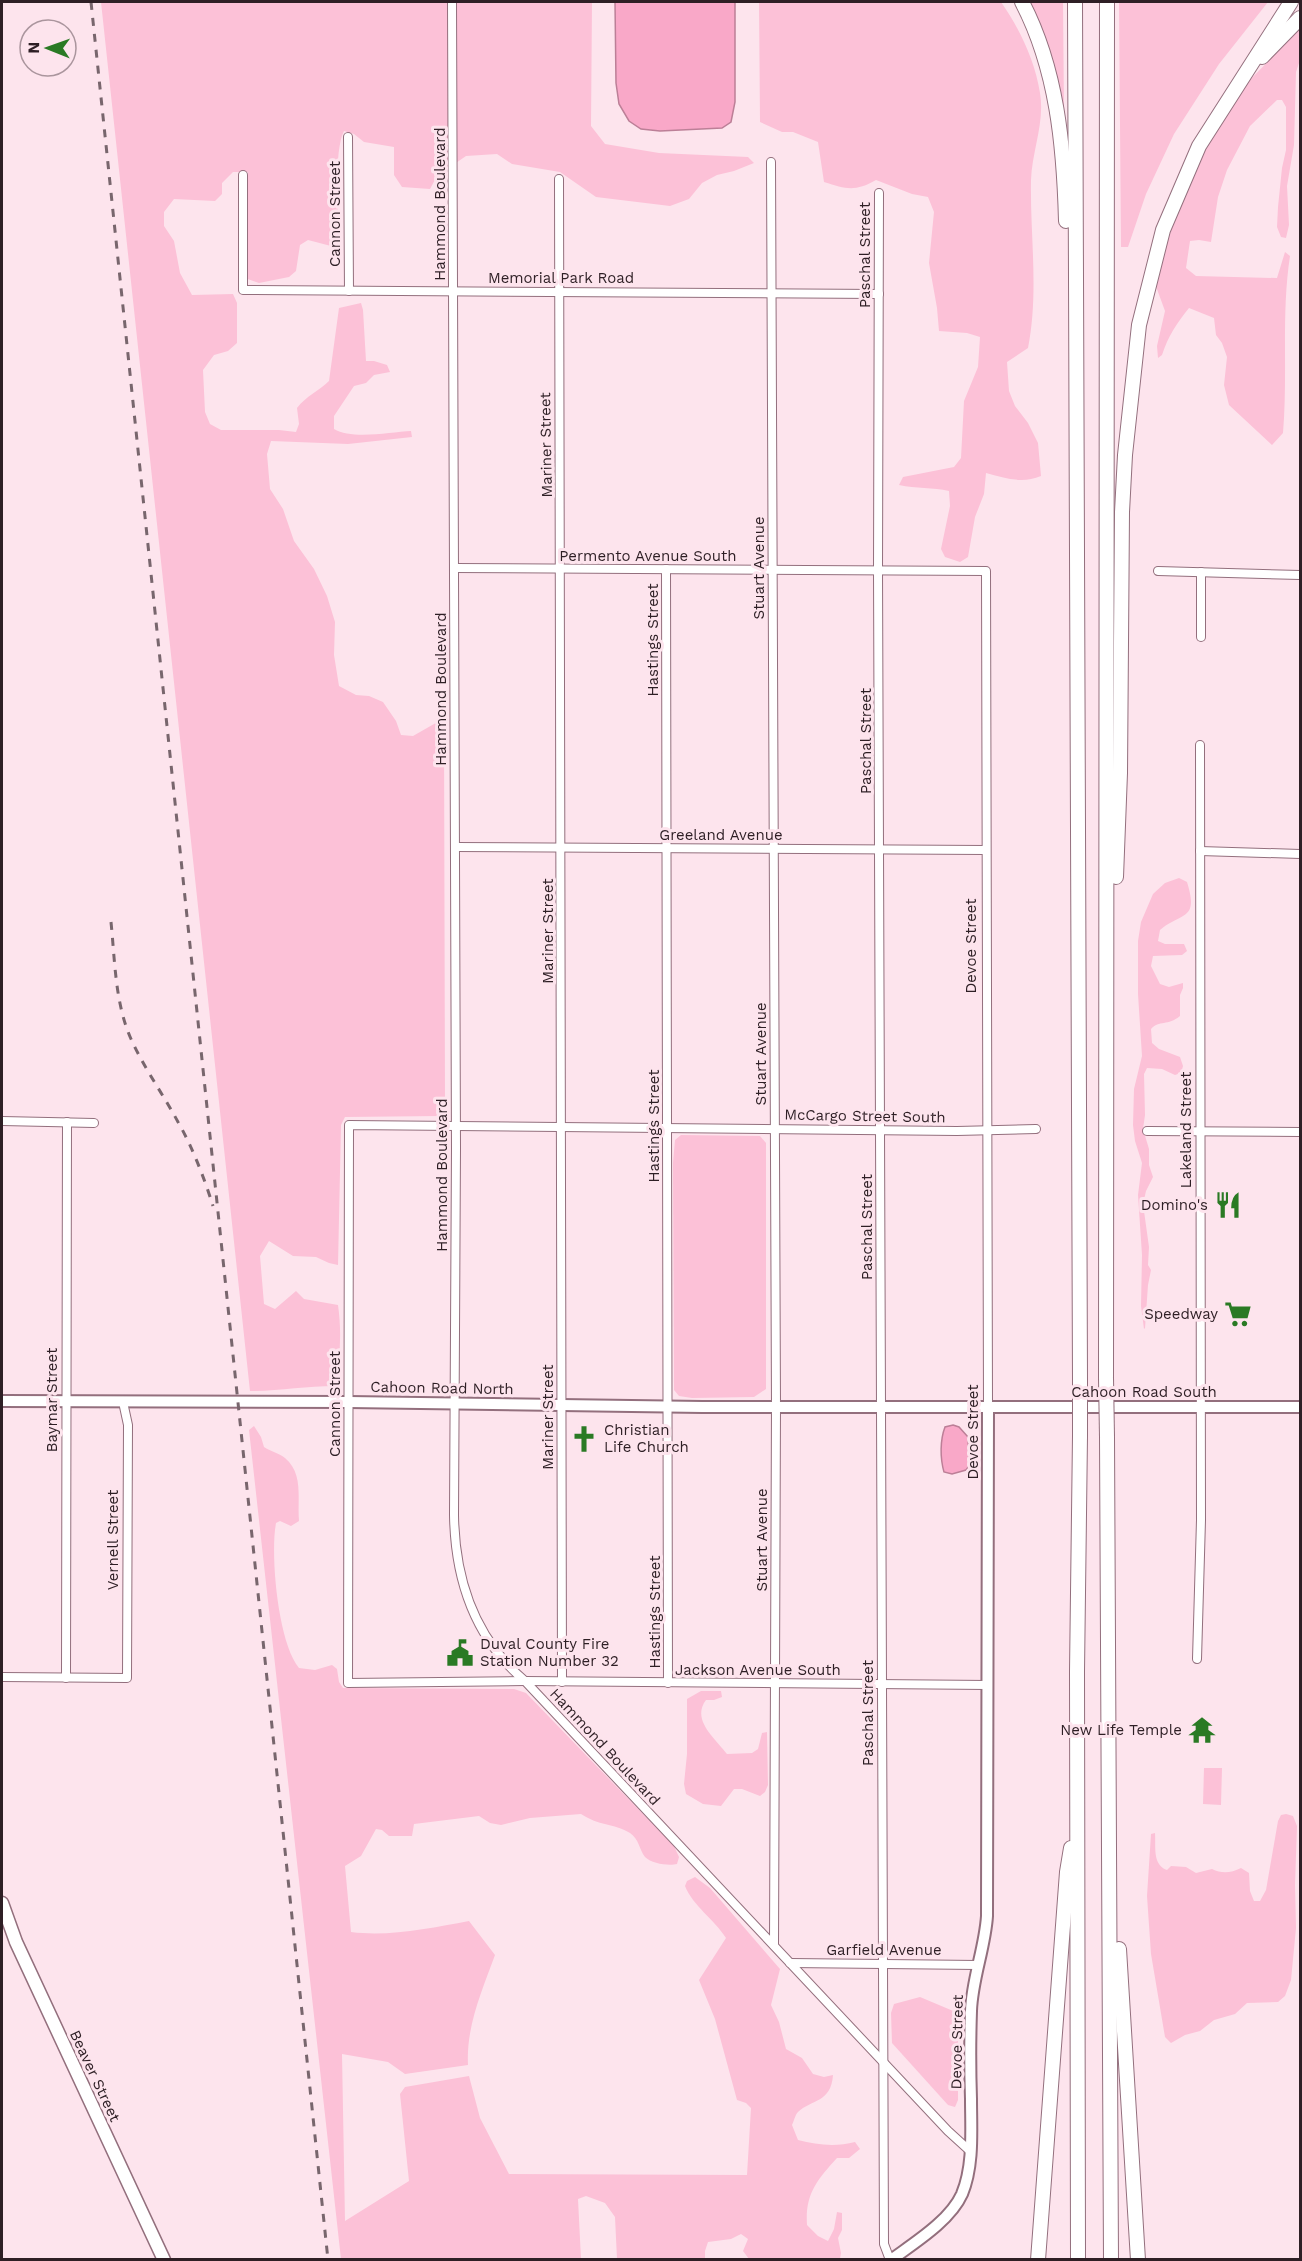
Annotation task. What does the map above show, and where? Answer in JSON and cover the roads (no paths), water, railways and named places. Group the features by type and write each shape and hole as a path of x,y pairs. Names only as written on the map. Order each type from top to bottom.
{"highway":[{"path":"1022,2 1030,17 1042,52 1060,123 1065,170 1066,243 1075,298"},
{"path":"1075,2 1080,1380 1078,2259"},
{"path":"1107,2 1106,1378 1111,2259"},
{"path":"1107,948 1114,911 1120,773 1123,489 1139,325 1155,258 1175,199 1198,146 1291,2"},
{"path":"1249,69 1300,18"},
{"path":"1038,2259 1067,1872 1078,1817"},
{"path":"1110,1830 1138,2259"}],"main road":[{"name":"Cahoon Road North","path":"2,1401 882,1406"},
{"path":"882,1406 988,1407"},
{"name":"Cahoon Road South","path":"988,1407 1300,1407"},
{"name":"Devoe Street","path":"890,2259 927,2233 953,2208 966,2182 970,2151 971,2009 987,1916 988,1407"},
{"name":"Beaver Street","path":"2,1903 21,1952 164,2259"}],"street":[{"name":"Hammond Boulevard","path":"453,2 455,1537 462,1584 466,1598 488,1638 512,1670 525,1681 948,2131 970,2151"},
{"name":"Cannon Street","path":"348,137 349,291"},
{"name":"Stuart Avenue","path":"771,162 776,1406 774,1946"},
{"name":"Memorial Park Road","path":"243,175 243,290 879,294"},
{"name":"Mariner Street","path":"559,179 562,1682"},
{"name":"Paschal Street","path":"879,193 882,1964 884,2244 890,2259"},
{"name":"Permento Avenue South","path":"454,568 986,571"},
{"name":"Hastings Street","path":"666,570 668,1683"},
{"name":"Devoe Street","path":"986,571 988,1407"},
{"path":"1158,571 1300,575"},
{"path":"1201,572 1201,637"},
{"name":"Lakeland Street","path":"1197,1659 1201,1520 1200,745"},
{"name":"Greeland Avenue","path":"455,848 986,850"},
{"path":"1200,851 1300,854"},
{"path":"2,1121 94,1123"},
{"name":"Baymar Street","path":"66,1678 67,1122"},
{"name":"Cannon Street","path":"348,1683 349,1125"},
{"name":"McCargo Street South","path":"349,1125 1036,1130"},
{"path":"1147,1131 1300,1132"},
{"name":"Vernell Street","path":"66,1678 128,1678 128,1425 123,1402"},
{"path":"2,1677 66,1678"},
{"name":"Jackson Avenue South","path":"348,1683 525,1681 988,1685"},
{"name":"Garfield Avenue","path":"790,1963 978,1965"}],"railway":[{"path":"91,2 328,2260"},
{"path":"111,922 116,982 131,1039 188,1142 213,1206"}],"place":[{"name":"Domino's","path":"1228,1205"},
{"name":"Speedway","path":"1238,1314"},
{"name":"Christian Life Church","path":"584,1439"},
{"name":"Duval County Fire Station Number 32","path":"460,1653"},
{"name":"New Life Temple","path":"1202,1730"}]}
